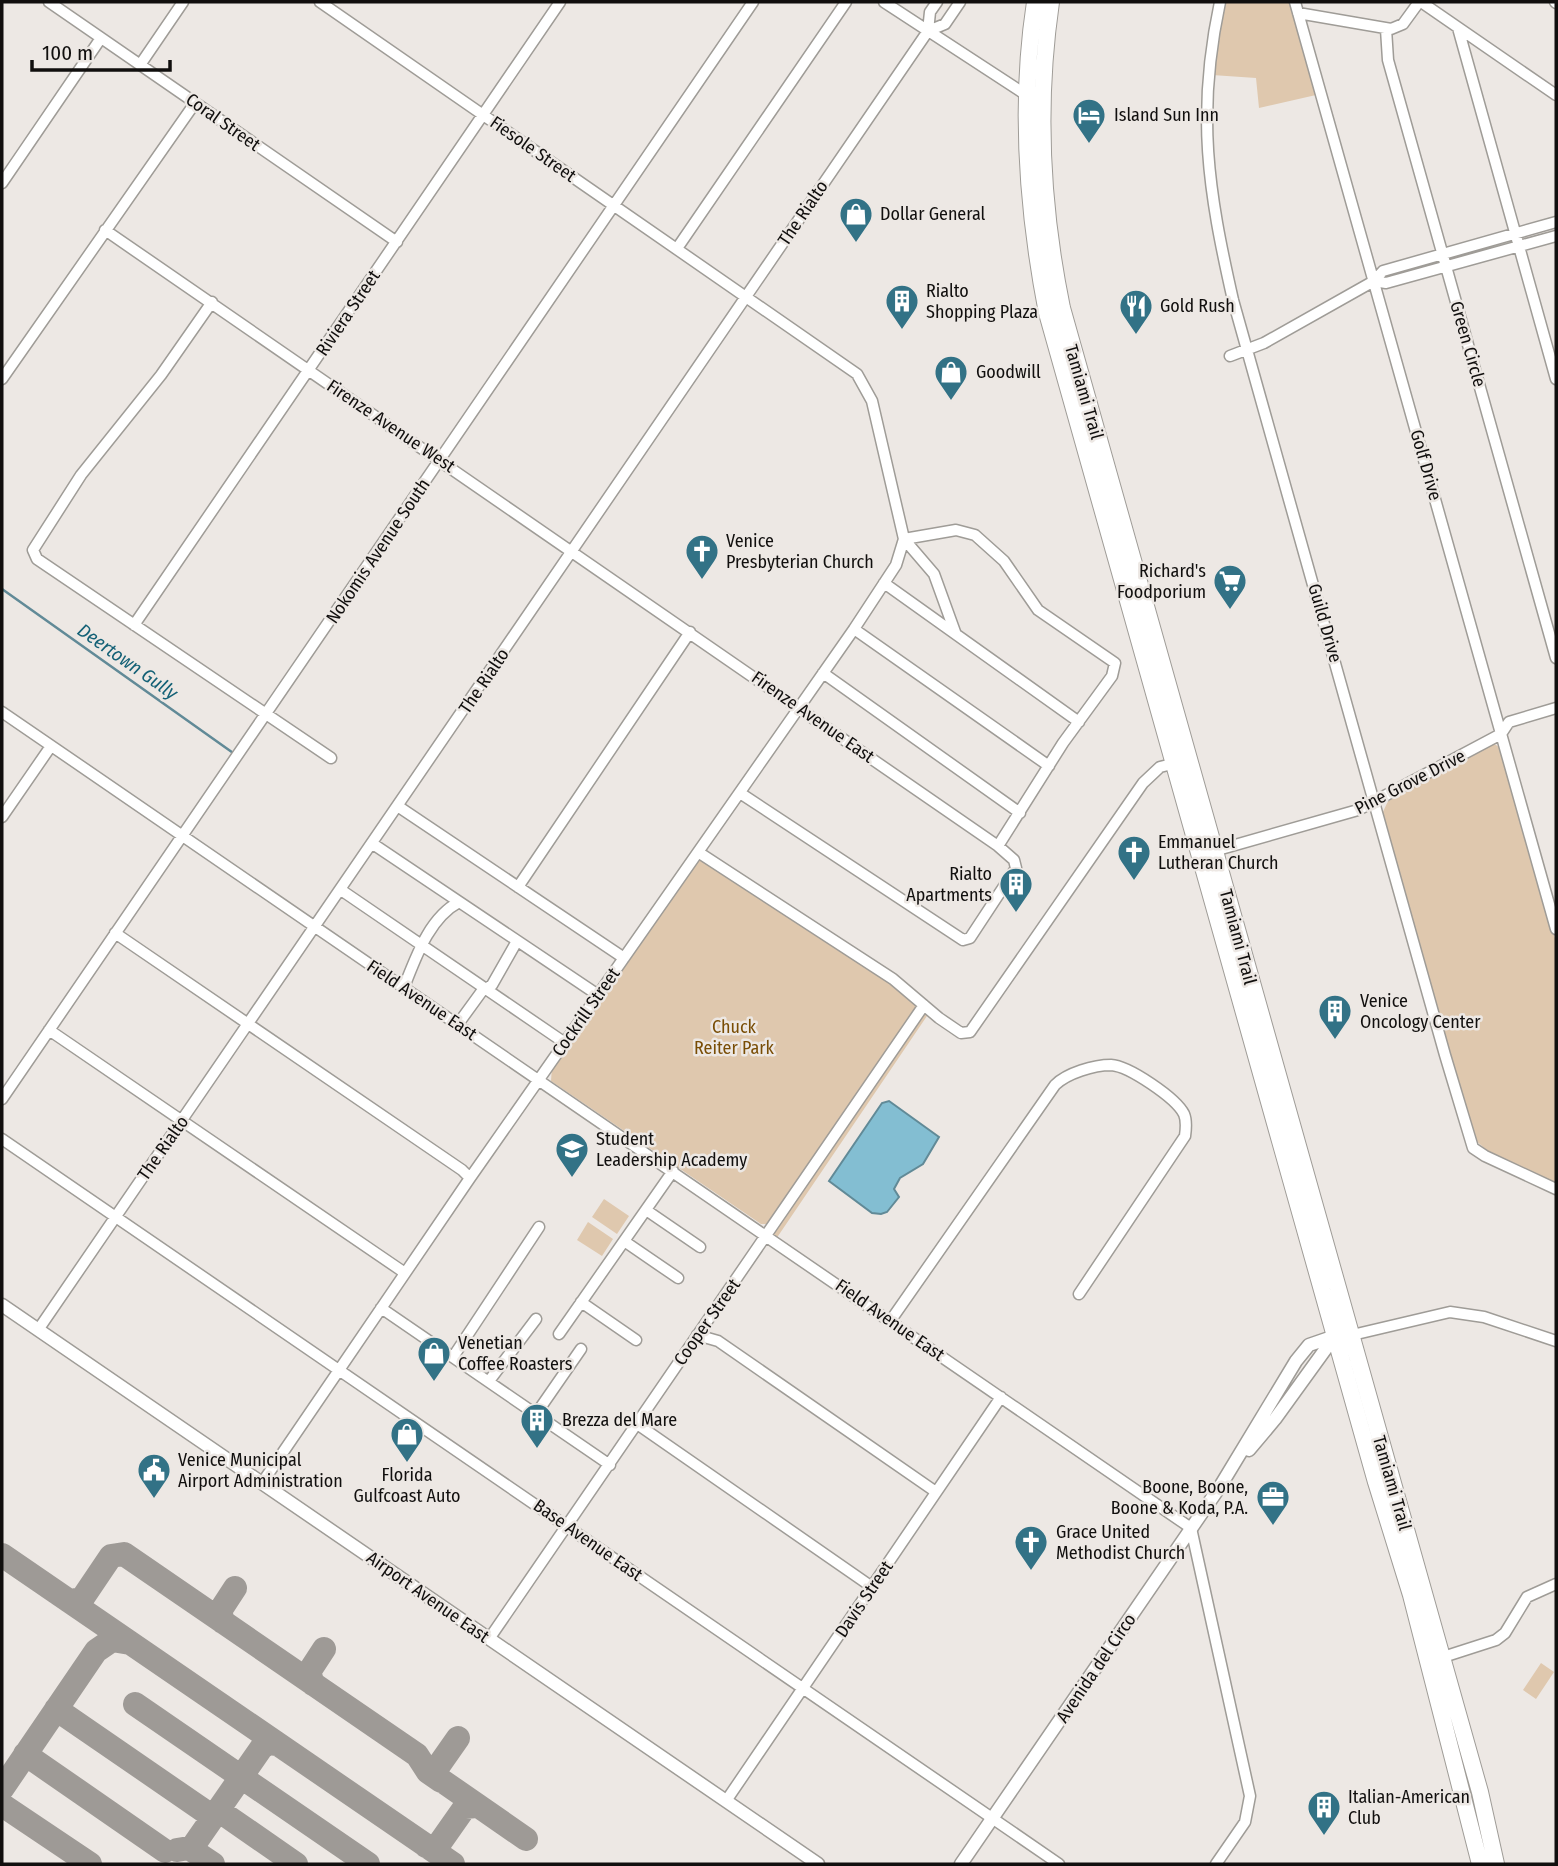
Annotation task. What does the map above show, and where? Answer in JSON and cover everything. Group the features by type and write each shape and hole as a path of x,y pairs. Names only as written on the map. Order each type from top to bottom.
{"main road":[{"name":"Tamiami Trail","path":"1035,2 1030,209 1047,313 1180,762 1435,1660 1480,1792 1496,1864"},
{"name":"Tamiami Trail","path":"1034,99 1051,2"},
{"name":"Tamiami Trail","path":"1180,762 1214,851 1343,1336"},
{"name":"Tamiami Trail","path":"1435,1660 1480,1864"}],"street":[{"name":"Coral Street","path":"49,2 397,242"},
{"path":"140,65 183,2"},
{"name":"Fiesole Street","path":"320,2 747,295"},
{"name":"Riviera Street","path":"134,625 560,2"},
{"name":"Nokomis Avenue South","path":"2,1099 753,2"},
{"path":"678,247 846,2"},
{"path":"884,2 1034,99"},
{"name":"The Rialto","path":"38,1330 399,807 928,31 930,12 937,2"},
{"name":"The Rialto","path":"928,31 945,24 960,2"},
{"name":"Guild Drive","path":"1220,2 1207,73 1207,146 1220,243 1247,350 1471,1143 1485,1157 1556,1189"},
{"path":"1297,8 1386,29 1404,24 1420,2 1556,95"},
{"name":"Golf Drive","path":"1297,8 1556,929"},
{"path":"1458,28 1556,379"},
{"name":"Green Circle","path":"1386,29 1388,60 1556,658"},
{"path":"2,183 101,38"},
{"path":"2,379 195,103"},
{"path":"1230,356 1247,350 1374,281 1383,271 1556,222"},
{"name":"Firenze Avenue West","path":"105,230 573,550"},
{"path":"1374,281 1386,283 1556,236"},
{"path":"747,295 849,367 864,383 872,401 904,539 934,574 954,632"},
{"path":"212,302 161,375 81,475 33,550 37,559 331,758"},
{"path":"904,539 956,530 975,534 1004,561 1038,610 1115,663 1112,676 1049,766 998,846"},
{"name":"Cockrill Street","path":"262,1483 470,1178 854,629 900,557 904,539"},
{"name":"Firenze Avenue East","path":"573,550 998,846 1014,860 1016,868 966,940 818,848 740,793"},
{"path":"884,583 1079,722"},
{"path":"854,629 1049,766"},
{"path":"518,887 690,632"},
{"path":"823,673 1020,813"},
{"name":"Pine Grove Drive","path":"1214,851 1376,802 1501,734 1509,722 1556,708"},
{"name":"Field Avenue East","path":"2,712 1191,1528"},
{"path":"2,817 51,746"},
{"path":"698,852 893,979 961,1033 970,1032 1143,783 1160,767 1180,762"},
{"path":"399,807 624,958"},
{"path":"373,844 598,995"},
{"path":"341,890 565,1043"},
{"path":"404,987 421,944 450,907 459,902"},
{"path":"115,933 470,1178"},
{"path":"458,1024 485,988 492,985 517,941"},
{"name":"Cooper Street","path":"489,1639 925,1005"},
{"path":"49,1030 405,1273"},
{"path":"891,1320 1055,1085 1063,1077 1111,1065 1128,1069 1177,1104 1184,1114 1185,1136 1079,1294"},
{"name":"Base Avenue East","path":"2,1139 1059,1864"},
{"path":"559,1334 673,1171"},
{"path":"646,1210 700,1247"},
{"path":"453,1357 539,1227"},
{"path":"624,1241 678,1278"},
{"path":"581,1303 636,1340"},
{"name":"Airport Avenue East","path":"2,1305 818,1864"},
{"path":"381,1308 610,1465"},
{"path":"1343,1336 1450,1312 1484,1317 1556,1342"},
{"path":"489,1381 536,1319"},
{"path":"697,1335 718,1341 936,1492"},
{"name":"Avenida del Circo","path":"961,1864 1230,1471 1302,1353 1309,1345 1343,1336"},
{"path":"536,1414 581,1349"},
{"name":"Davis Street","path":"726,1801 1001,1397"},
{"path":"637,1424 872,1587"},
{"path":"1191,1528 1250,1796 1248,1815 1216,1864"},
{"path":"1435,1660 1496,1640 1505,1633 1527,1597 1556,1584"}],"green space":[{"path":"1226,2 1289,2 1316,95 1259,108 1256,78 1212,75"},
{"path":"1493,743 1502,749 1556,942 1556,1184 1492,1155 1473,1138 1382,814 1388,801"},
{"name":"Chuck Reiter Park","path":"700,860 902,989 915,1003 915,1009 767,1224 761,1224 551,1081 552,1067"},
{"path":"918,1011 929,1013 774,1242 760,1229 768,1228"},
{"path":"604,1199 629,1216 617,1234 592,1217"},
{"path":"588,1222 613,1239 602,1256 577,1240"},
{"path":"1541,1663 1554,1672 1536,1699 1523,1690"}],"water":[{"path":"889,1101 939,1137 923,1164 900,1178 894,1189 899,1197 887,1212 872,1213 829,1181 882,1103"}],"waterway":[{"name":"Deertown Gully","path":"2,589 236,755"}],"taxiway":[{"path":"69,1601 82,1599 111,1556 124,1554 417,1755 428,1772 441,1781"},
{"path":"2,1555 453,1864"},
{"path":"223,1622 220,1611 235,1588"},
{"path":"2,1789 96,1651 112,1640 130,1643"},
{"path":"313,1684 309,1672 324,1649"},
{"path":"135,1704 368,1864"},
{"path":"56,1709 213,1817"},
{"path":"458,1738 437,1768 438,1778 526,1839"},
{"path":"191,1849 262,1747 269,1743 277,1744"},
{"path":"25,1754 165,1851"},
{"path":"2,1805 90,1864"},
{"path":"426,1846 439,1844 465,1807 477,1806"},
{"path":"218,1810 296,1864"},
{"path":"177,1850 189,1848 213,1864"}],"place":[{"name":"Island Sun Inn","path":"1089,145"},
{"name":"Dollar General","path":"856,244"},
{"name":"Rialto Shopping Plaza","path":"902,331"},
{"name":"Gold Rush","path":"1136,336"},
{"name":"Goodwill","path":"951,402"},
{"name":"Venice Presbyterian Church","path":"702,581"},
{"name":"Richard's Foodporium","path":"1230,611"},
{"name":"Emmanuel Lutheran Church","path":"1134,882"},
{"name":"Rialto Apartments","path":"1016,914"},
{"name":"Venice Oncology Center","path":"1335,1041"},
{"name":"Student Leadership Academy","path":"572,1179"},
{"name":"Venetian Coffee Roasters","path":"434,1383"},
{"name":"Brezza del Mare","path":"537,1450"},
{"name":"Florida Gulfcoast Auto","path":"407,1464"},
{"name":"Venice Municipal Airport Administration","path":"154,1500"},
{"name":"Boone, Boone, Boone & Koda, P.A.","path":"1273,1527"},
{"name":"Grace United Methodist Church","path":"1031,1572"},
{"name":"Italian-American Club","path":"1324,1837"}]}
